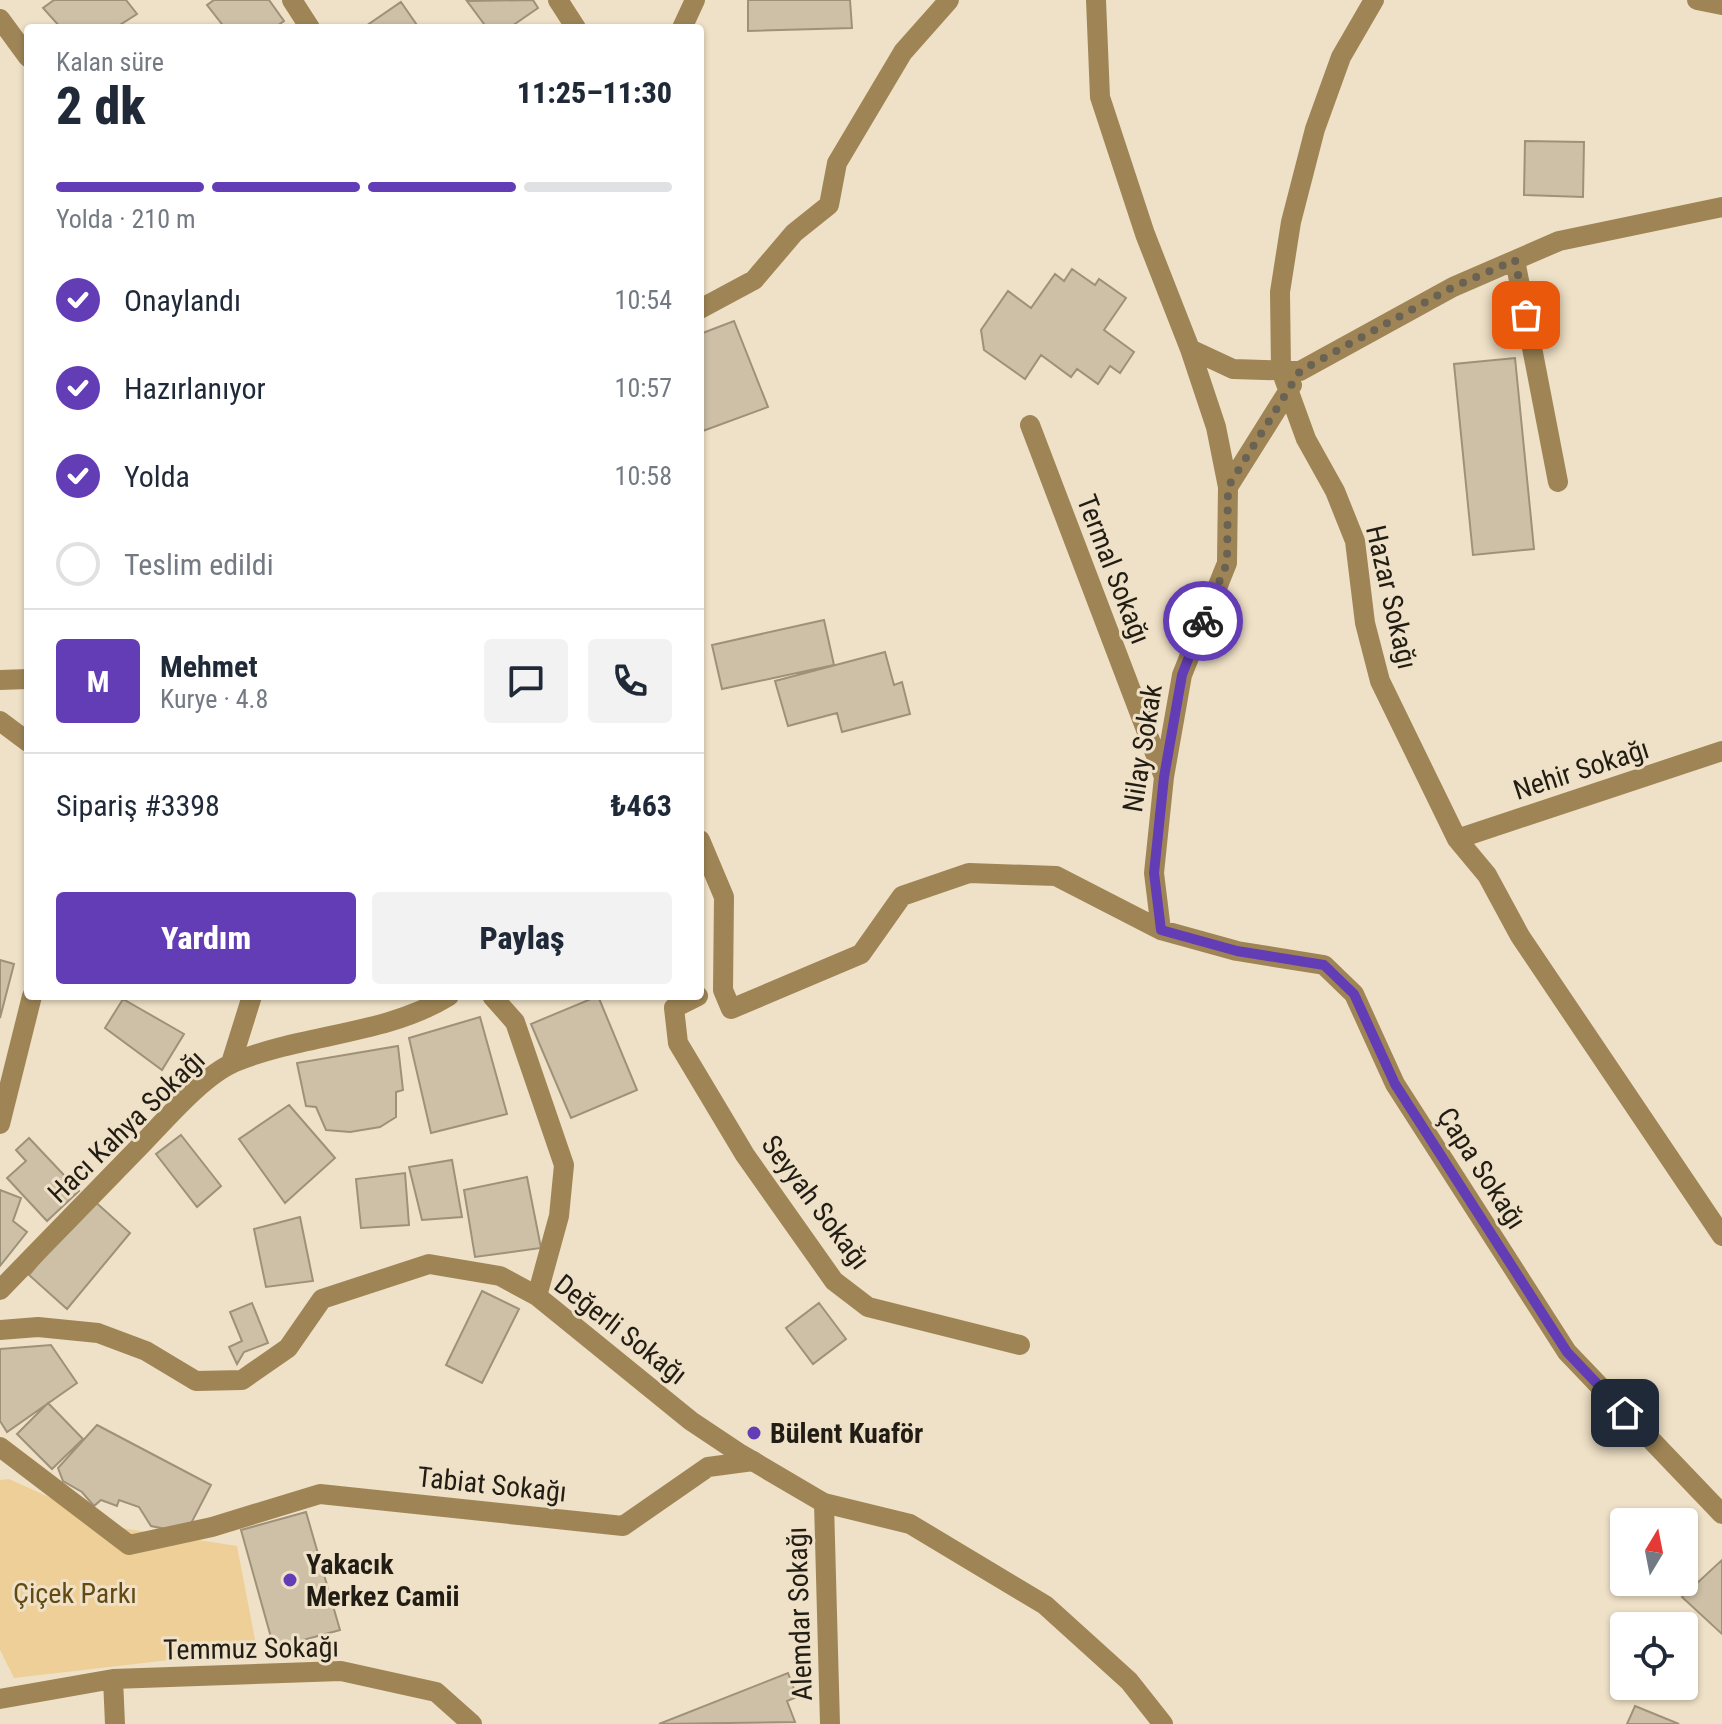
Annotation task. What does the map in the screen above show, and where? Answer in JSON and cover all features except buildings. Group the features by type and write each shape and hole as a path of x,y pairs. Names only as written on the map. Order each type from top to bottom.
{"street":[{"path":"292,0 307,24"},
{"path":"558,0 573,24"},
{"path":"684,24 695,0"},
{"path":"704,307 754,280 794,233 829,205 837,163 903,52 949,0"},
{"name":"Nilay Sokak","path":"1096,0 1100,97 1145,234 1190,349 1216,427 1228,487 1227,563 1182,675 1164,777 1154,873 1161,930"},
{"path":"1228,487 1289,390 1290,371 1280,292 1291,222 1308,156 1341,57 1375,0"},
{"path":"1697,0 1722,5"},
{"path":"0,19 24,52"},
{"path":"1190,349 1233,369 1290,371 1453,287 1559,241 1722,207"},
{"path":"1515,260 1558,482"},
{"name":"Hazar Sokağı","path":"1289,390 1306,439 1335,491 1355,541 1365,623 1380,681 1457,839 1487,875 1520,936 1722,1236"},
{"name":"Termal Sokağı","path":"1030,425 1164,777"},
{"path":"0,680 24,679"},
{"path":"0,721 24,739"},
{"name":"Nehir Sokağı","path":"1457,839 1722,751"},
{"path":"704,850 724,897 723,990"},
{"name":"Çapa Sokağı","path":"723,990 731,1009 861,954 902,896 969,873 1056,876 1161,930 1237,951 1324,965 1354,994 1395,1084 1567,1352 1722,1514"},
{"name":"Seyyah Sokağı","path":"704,994 723,990"},
{"path":"0,1124 31,1000"},
{"path":"231,1063 251,1000"},
{"name":"Hacı Kahya Sokağı","path":"0,1290 181,1105 231,1063 299,1041 375,1024 435,1000"},
{"path":"496,1000 515,1022 564,1165 559,1216 537,1296"},
{"name":"Seyyah Sokağı","path":"687,1000 674,1008 678,1043 745,1155 834,1281 868,1307 1020,1345"},
{"name":"Değerli Sokağı","path":"0,1330 38,1327 98,1333 146,1351 196,1381 242,1380 288,1348 322,1299 429,1264 500,1276 537,1296 691,1421 753,1461 824,1503 910,1524 1045,1605 1129,1681 1163,1724"},
{"name":"Tabiat Sokağı","path":"0,1447 129,1545 212,1527 320,1494 623,1526 708,1467 753,1461"},
{"name":"Alemdar Sokağı","path":"824,1503 830,1724"},
{"name":"Temmuz Sokağı","path":"0,1699 113,1679 341,1671 436,1692 472,1724"},
{"path":"113,1679 115,1724"}],"green space":[{"name":"Çiçek Parkı","path":"9,1479 115,1527 237,1546 257,1650 14,1678 0,1650 0,1480"}],"way so far":[{"path":"1203,621 1227,563 1228,487 1300,371 1453,287 1515,260 1526,315"}],"place":[{"name":"Bülent Kuaför","path":"754,1433"},
{"name":"Yakacık Merkez Camii","path":"290,1580"}],"route":[{"path":"1203,621 1182,675 1164,777 1154,873 1161,930 1237,951 1324,965 1354,994 1395,1084 1567,1352 1625,1413"}]}
